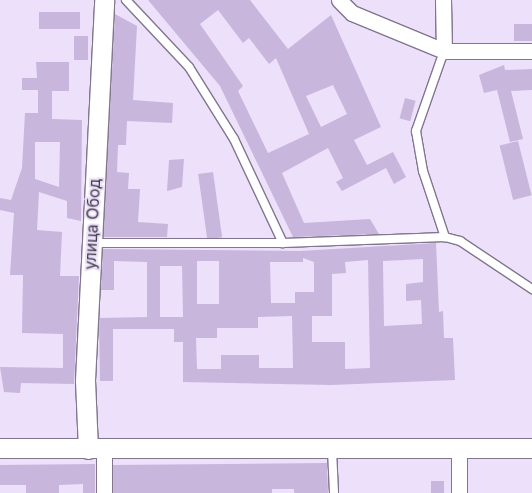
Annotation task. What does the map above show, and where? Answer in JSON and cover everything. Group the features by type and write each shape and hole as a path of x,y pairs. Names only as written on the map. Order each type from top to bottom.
{"street":[{"name":"улица Обод","path":"96,449 85,380 90,243 104,0"},
{"path":"339,0 352,13 444,51 532,51"},
{"path":"443,0 444,51"},
{"path":"0,448 459,451 532,448"},
{"path":"96,449 104,493"},
{"path":"459,451 459,493"}],"lane":[{"path":"126,0 194,75 234,139 284,243"},
{"path":"444,51 416,131 423,171 445,237"},
{"path":"90,243 284,243 445,237 460,242 532,289"},
{"path":"332,450 334,493"}],"building":[{"path":"148,0 250,0 288,49 331,15 381,127 354,140 367,165 393,152 406,177 394,184 386,168 342,191 336,182 343,178 328,148 282,173 304,223 370,219 379,234 293,237 220,86","holes":["218,10 243,43 249,38 269,64 276,58 309,134 268,153 238,91 243,86 200,24","333,85 347,114 321,127 306,96"]},
{"path":"39,12 80,12 80,29 39,29"},
{"path":"115,14 137,26 133,100 173,103 172,123 127,121 126,145 118,145 117,172 129,173 128,189 140,189 138,222 168,224 167,237 103,237"},
{"path":"514,24 532,24 532,41 514,41"},
{"path":"74,36 88,36 88,60 74,60"},
{"path":"36,62 69,62 69,91 52,91 52,119 82,120 81,221 67,218 67,201 39,192 37,230 62,232 60,276 79,276 74,384 21,383 20,393 4,392 0,367 63,368 63,334 22,333 23,275 10,275 14,213 0,210 0,198 11,200 22,168 25,113 38,113 38,90 22,90 22,78 37,78","holes":["35,142 60,142 59,187 35,179"]},
{"path":"504,65 505,70 532,69 532,90 511,91 523,139 510,142 497,90 484,93 479,75"},
{"path":"405,98 416,101 410,121 400,118"},
{"path":"518,141 532,195 513,200 500,146"},
{"path":"184,159 182,187 167,191 169,160"},
{"path":"213,172 222,237 207,239 198,174"},
{"path":"436,243 439,312 443,311 444,338 453,338 455,380 331,385 183,382 183,342 174,342 174,329 113,329 113,381 100,381 99,318 147,317 147,262 114,261 114,290 101,290 103,249 300,251","holes":["303,258 314,262 314,292 295,292 295,303 271,303 270,262 303,262","423,259 423,282 406,284 406,301 421,300 422,324 384,326 383,261","368,260 370,368 345,369 345,342 312,342 312,316 332,316 332,274 346,273 345,262","197,261 219,261 219,304 197,304","160,266 182,266 183,317 160,317","292,316 293,368 259,368 259,355 221,355 221,369 197,369 196,338 217,338 217,328 258,328 258,317"]},
{"path":"327,463 328,493 294,493 294,489 272,489 272,493 113,493 113,465"},
{"path":"95,464 95,493 83,493 83,484 59,485 59,493 26,493 26,485 0,485 0,465"},
{"path":"431,481 444,481 444,493 431,493"}]}
